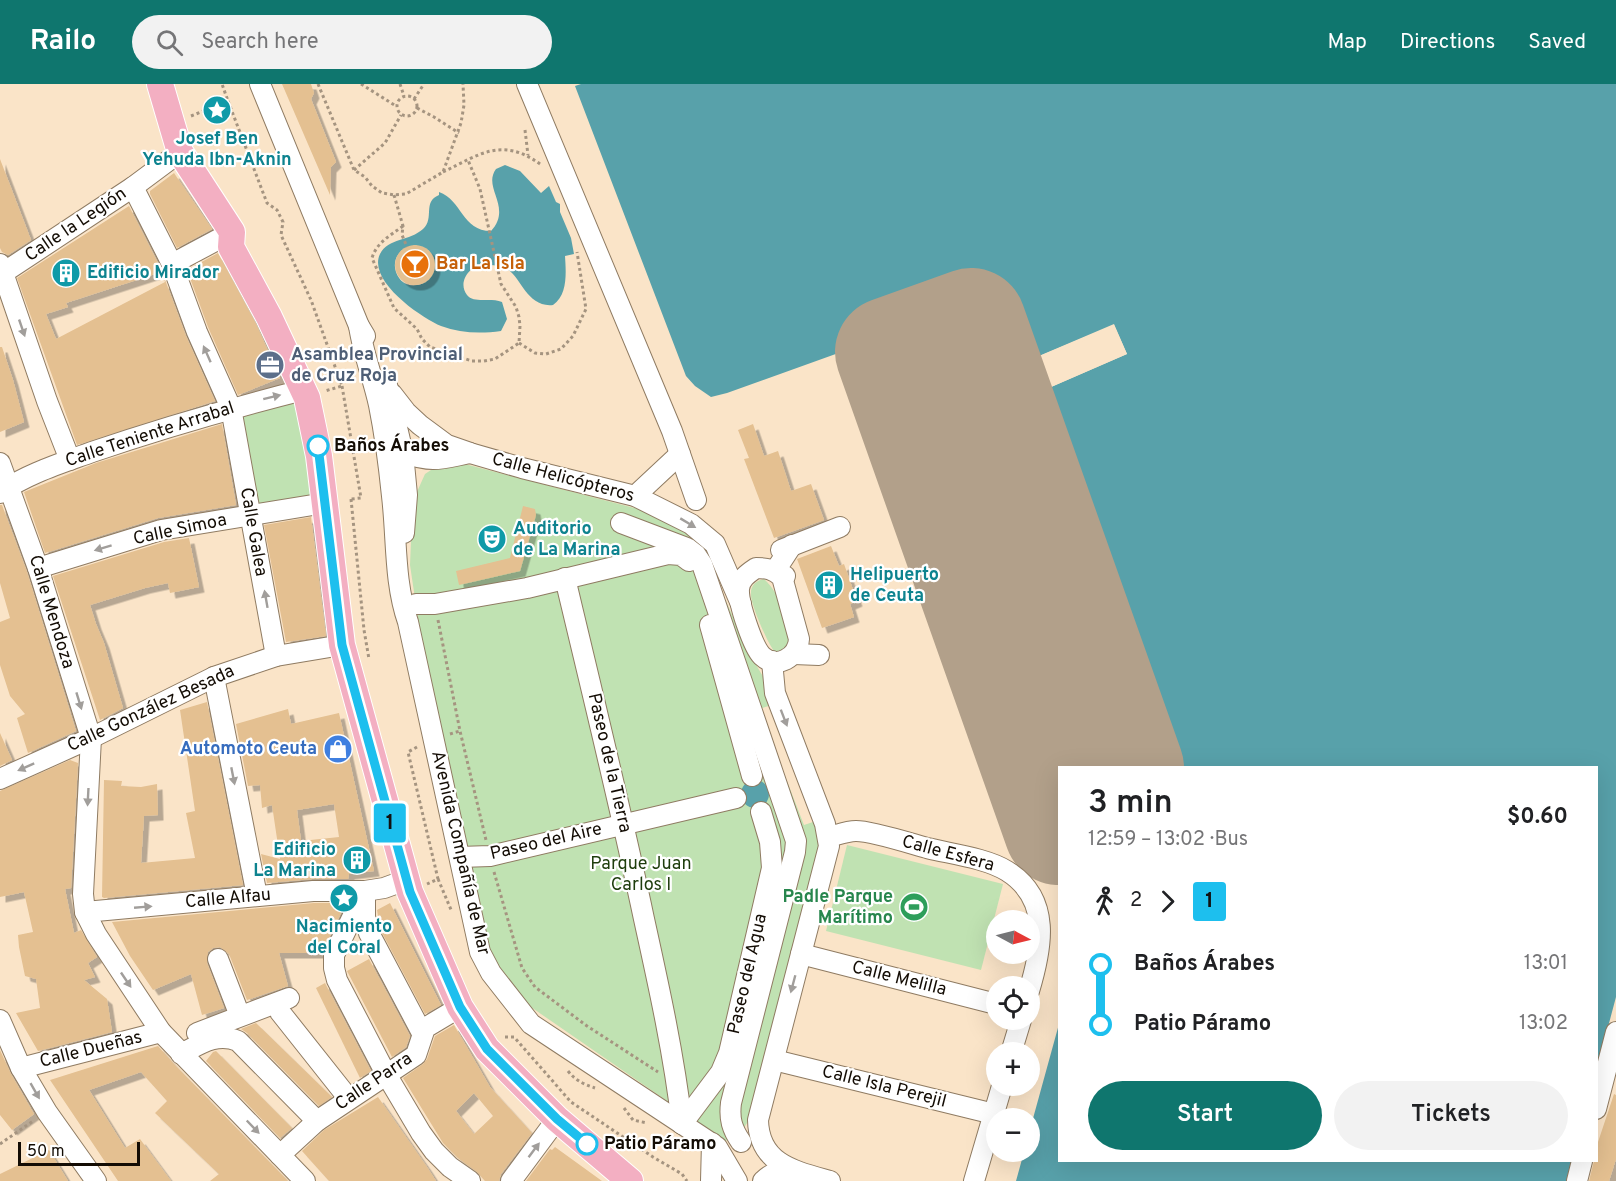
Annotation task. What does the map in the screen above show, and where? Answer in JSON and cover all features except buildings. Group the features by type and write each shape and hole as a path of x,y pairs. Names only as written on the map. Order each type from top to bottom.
{"main road":[{"path":"160,84 180,152 232,232 231,247 269,318 305,394 318,446 342,645 406,880 460,1007 487,1049 557,1119 630,1181"}],"street":[{"name":"Avenida Compañía de Mar","path":"260,84 359,326 370,344 384,397 404,453"},
{"path":"527,84 680,454 696,500"},
{"name":"Calle la Legión","path":"1,271 133,187 180,152"},
{"name":"Calle Galea","path":"133,187 172,264 197,332 231,408 276,656"},
{"path":"172,264 232,232"},
{"path":"1,271 70,460"},
{"name":"Calle Teniente Arrabal","path":"5,489 70,460 140,435 231,408 305,394"},
{"name":"Avenida Compañía de Mar","path":"384,397 400,496 410,606 408,622 480,952 491,973 531,1024 715,1145 737,1181"},
{"name":"Calle Helicópteros","path":"384,397 441,441 470,453 635,496 691,524 715,544 755,569"},
{"path":"404,453 425,441 441,441"},
{"path":"404,453 422,460 436,461 470,453"},
{"path":"400,496 404,453"},
{"path":"635,496 680,454"},
{"path":"400,496 416,477 436,461"},
{"name":"Calle Mendoza","path":"0,463 5,489 38,568 91,738"},
{"name":"Calle Simoa","path":"38,568 161,530 325,503"},
{"path":"621,523 687,548 702,564 795,841 795,852 729,1117 733,1131 750,1137 764,1146 772,1157 795,1172"},
{"path":"755,569 767,557 840,527"},
{"name":"Calle Helicópteros","path":"715,544 760,654 772,661"},
{"path":"750,1137 758,1120 828,853 829,837 775,693 772,661 788,659 809,626 795,584 790,578 775,571 792,545"},
{"path":"426,604 527,588 675,553 681,555 693,565 752,776"},
{"name":"Calle Helicópteros","path":"741,604 739,589 744,576 755,569 766,568 775,571"},
{"name":"Paseo de la Tierra","path":"565,578 624,825 666,1020 678,1085 682,1124"},
{"name":"Calle González Besada","path":"0,778 91,738 213,677 276,656 342,645"},
{"path":"797,647 819,655"},
{"path":"213,677 257,896"},
{"path":"91,738 83,894 85,912 96,934 171,1043 305,1181"},
{"path":"752,776 768,781 773,792 771,804 761,812 746,811 736,798 739,783 752,776"},
{"name":"Paseo del Aire","path":"460,857 490,856 736,798"},
{"name":"Paseo del Agua","path":"682,1124 716,1080 729,1053 772,868 770,842 761,812"},
{"name":"Calle Esfera","path":"829,837 858,831 985,862 1006,871 1023,885 1035,904 1041,926 1040,948 1033,976"},
{"name":"Calle Alfau","path":"85,912 313,891 365,891 384,888 406,880"},
{"path":"365,891 365,917 369,933 422,1033"},
{"path":"365,891 334,955 337,981 386,1074 434,1152 470,1181"},
{"name":"Calle Melilla","path":"801,954 986,1001"},
{"path":"218,959 240,1016"},
{"name":"Calle Dueñas","path":"21,1068 171,1043 240,1016 285,1005 349,1099"},
{"name":"Calle Parra","path":"280,1155 317,1121 416,1055 422,1033 430,1023 460,1007"},
{"path":"0,1020 21,1068 47,1112 96,1181"},
{"path":"1598,1101 1616,1032"},
{"path":"171,1043 229,1038 238,1041 317,1121"},
{"name":"Calle Isla Perejil","path":"774,1060 986,1112"},
{"path":"511,1181 557,1119"},
{"path":"711,1181 715,1145 750,1137"},
{"path":"974,1181 986,1141"},
{"path":"1577,1181 1582,1162"},
{"path":"763,1181 771,1173 783,1171 830,1181"}],"path":[{"path":"222,84 267,203 277,210 283,222 281,235 311,300 342,386 362,498 325,503"},
{"path":"318,84 354,170 382,193 405,194 478,153 502,150 528,155 543,165"},
{"path":"362,84 396,106 401,115"},
{"path":"400,84 404,96"},
{"path":"414,99 424,84"},
{"path":"443,172 459,133 464,105 463,84"},
{"path":"396,106 398,100 404,96"},
{"path":"404,96 414,99"},
{"path":"414,99 417,108 459,133"},
{"path":"173,123 228,101"},
{"path":"401,115 411,116 417,108"},
{"path":"354,170 385,143 401,115"},
{"path":"468,160 480,189 501,284 519,317 519,343"},
{"path":"394,195 403,226 402,235 407,247"},
{"path":"403,226 379,243 372,258 394,308 417,329 422,339 430,346 472,361 484,362 495,359 519,343"},
{"path":"519,343 535,353 546,354 561,349 573,336 586,309 576,247"},
{"path":"305,394 342,386"},
{"path":"351,500 369,661"},
{"path":"426,604 490,856 522,968 536,987 587,1026 678,1085"},
{"path":"0,1144 47,1112"}],"green space":[{"name":"Baños Árabes","path":"297,395 315,498 256,508 237,410"},
{"name":"Parque Juan Carlos I","path":"461,463 650,512 700,542 748,651 765,680 772,705 759,709 804,825 813,822 817,825 823,852 755,1110 739,1136 725,1141 499,985 489,966 421,639 410,565 412,516 416,494 425,474 434,468"},
{"path":"764,579 775,592 788,626 792,643 784,653 774,651 771,647 752,601 752,587"},
{"name":"Padle Parque Marítimo","path":"847,845 1003,884 996,910 986,910 986,950 981,970 826,931"}],"water":[{"path":"581,84 1616,84 1616,997 1598,1064 1598,766 1141,766 1014,403 1127,354 1114,325 1001,372 979,306 972,305 711,397 695,386 686,376 575,86"},
{"path":"505,165 520,171 541,193 549,186 556,202 560,204 560,212 571,238 574,254 565,256 564,289 558,301 553,305 544,304 530,296 509,270 498,266 479,266 467,275 463,285 464,290 470,298 502,302 507,319 501,331 470,332 441,326 410,307 389,287 381,276 378,265 380,254 388,245 423,229 428,220 431,202 439,195 439,192 453,201 474,226 481,230 491,231 499,214 492,183 496,169","holes":["415,245 428,250 434,260 431,277 417,285 408,285 401,281 395,266 400,252"]},
{"path":"755,780 765,784 769,794 765,804 755,808 745,804 741,794 745,784"},
{"path":"1058,1028 1058,1162 1572,1162 1567,1181 1016,1181 1021,1162 1040,1162 1040,1108 1036,1108"}],"pier":[{"path":"1114,324 1127,354 1014,403 1013,400 1123,353 1113,328 1003,375 1001,372"}],"runway":[{"path":"1058,827 890,352 971,323 1128,766"}],"bus line":[{"name":"1","path":"318,446 342,645 410,892 460,1007 487,1049 557,1119 587,1144"}],"place":[{"name":"Josef Ben Yehuda Ibn-Aknin","path":"217,110"},
{"name":"Bar La Isla","path":"415,264"},
{"name":"Edificio Mirador","path":"66,273"},
{"name":"Asamblea Provincial de Cruz Roja","path":"270,365"},
{"name":"Baños Árabes","path":"318,446"},
{"name":"Auditorio de La Marina","path":"492,539"},
{"name":"Helipuerto de Ceuta","path":"829,585"},
{"name":"Automoto Ceuta","path":"338,749"},
{"name":"Edificio La Marina","path":"357,860"},
{"name":"Nacimiento del Coral","path":"344,898"},
{"name":"Padle Parque Marítimo","path":"914,907"},
{"name":"Patio Páramo","path":"587,1144"}]}
